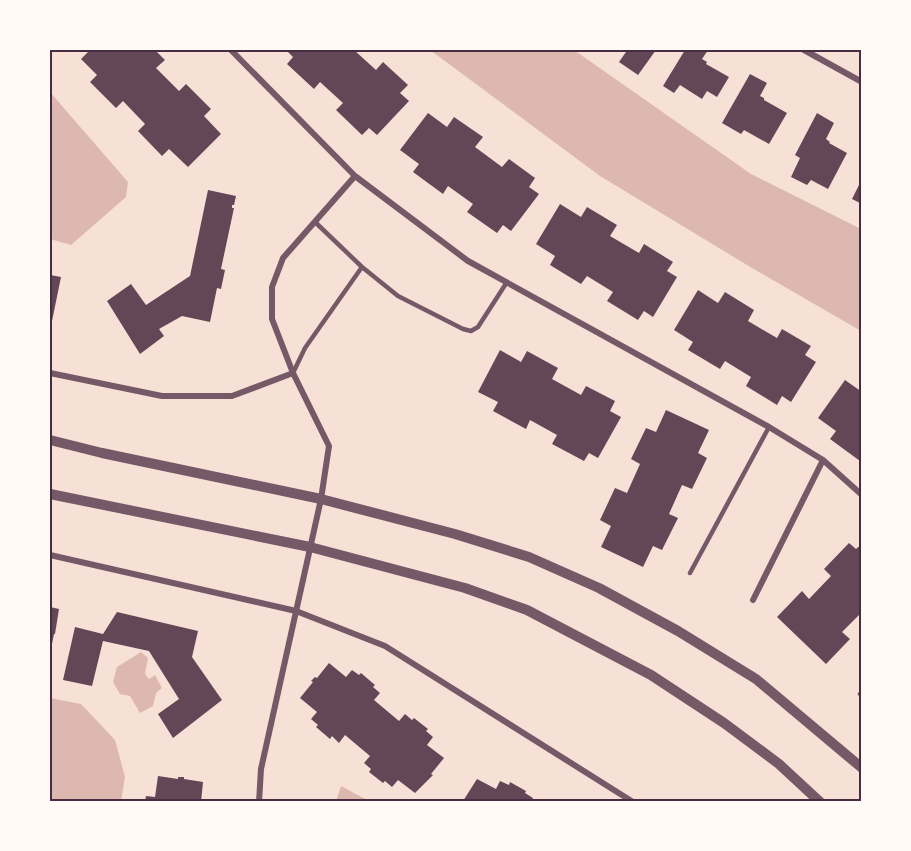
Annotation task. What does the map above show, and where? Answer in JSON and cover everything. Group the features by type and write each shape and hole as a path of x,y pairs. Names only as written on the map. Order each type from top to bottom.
{"street":[{"path":"231,50 355,176 468,261 769,427 823,460 861,495"},
{"path":"804,50 861,82"},
{"path":"259,801 261,770 321,499 329,446 293,373 272,319 272,287 283,258 355,176"},
{"path":"50,373 162,396 232,396 293,373"},
{"path":"50,440 321,499 455,534 529,557 599,588 678,631 756,679 861,768"},
{"path":"753,600 823,460"},
{"path":"50,494 310,546 465,588 527,610 651,675 724,723 779,764 819,801"},
{"path":"50,555 296,611 385,646 633,801"}],"lane":[{"path":"315,222 362,267 398,296 463,329 471,330 478,327 507,282"},
{"path":"293,373 305,348 362,267"},
{"path":"690,573 769,427"}],"shaded area":[{"path":"430,50 574,50 751,174 861,229 861,331 600,176"},
{"path":"50,92 128,182 126,197 71,245 50,239"},
{"path":"141,652 148,658 145,674 149,679 155,675 162,688 156,693 153,706 140,713 130,696 120,694 113,682 117,667"},
{"path":"50,698 81,704 115,740 125,777 121,801 50,801"},
{"path":"341,786 369,801 336,801"}],"building":[{"path":"90,50 155,50 165,60 156,68 179,91 186,84 211,109 204,116 221,134 188,167 169,149 162,156 138,131 145,124 123,101 116,108 90,82 97,75 81,59"},
{"path":"286,50 354,50 376,70 383,62 408,85 400,93 409,101 377,135 369,128 362,135 336,110 343,103 320,82 314,89 287,64 293,57"},
{"path":"622,50 656,50 638,75 619,62 626,52"},
{"path":"685,50 708,50 702,59 707,62 706,64 729,77 717,97 707,91 702,99 680,85 674,93 663,86"},
{"path":"750,74 767,83 760,96 787,113 769,144 744,130 741,134 722,123"},
{"path":"428,113 447,127 454,117 483,137 475,147 502,167 509,159 535,178 529,187 539,194 511,231 503,225 497,233 467,212 473,204 448,186 443,194 413,172 419,164 400,150"},
{"path":"817,113 834,123 826,139 829,143 847,153 828,189 811,180 807,185 791,177 800,158 795,155"},
{"path":"862,179 862,204 852,199"},
{"path":"208,190 236,196 234,205 232,205 234,208 221,269 225,270 221,289 217,288 210,322 182,316 159,329 164,336 140,354 107,301 131,284 146,305 190,276"},
{"path":"560,204 581,217 587,207 617,225 610,236 639,253 644,244 673,262 667,271 677,277 653,317 644,311 638,320 607,301 613,292 587,276 581,284 550,265 555,256 536,244"},
{"path":"50,275 61,277 51,326 50,326"},
{"path":"698,290 718,303 725,292 754,310 748,321 777,338 782,329 811,346 805,355 816,362 791,402 782,396 777,405 746,386 751,377 725,361 720,369 688,350 693,342 674,330"},
{"path":"500,350 521,362 527,351 558,368 552,379 581,395 586,386 615,401 610,411 621,417 598,458 589,453 584,461 552,444 557,435 530,420 526,429 493,411 498,402 478,392"},
{"path":"845,380 862,392 860,461 830,439 836,431 818,418"},
{"path":"666,410 709,430 698,453 707,458 692,489 682,485 669,514 678,518 662,550 653,546 643,567 601,547 611,526 600,520 615,488 627,493 640,464 631,459 646,428 656,432"},
{"path":"849,543 856,549 862,544 862,612 842,632 850,639 826,664 777,617 802,591 809,599 831,576 824,569"},
{"path":"50,607 59,609 51,649"},
{"path":"117,612 198,631 192,657 222,700 173,738 158,714 179,699 149,651 103,641 92,686 63,680 75,627 103,634"},
{"path":"329,663 346,677 352,670 359,675 361,673 375,685 373,687 380,693 374,700 399,721 405,714 428,729 426,731 433,737 427,745 444,758 431,774 433,775 415,793 398,780 392,787 369,772 371,769 364,763 370,756 345,735 339,743 332,736 330,739 316,727 318,725 311,719 317,712 300,698 313,682 311,681 317,678"},
{"path":"158,776 178,779 178,777 184,777 184,779 203,782 201,802 145,802 146,796 155,797"},
{"path":"477,779 496,789 500,781 509,785 510,782 533,798 531,802 463,801"}]}
